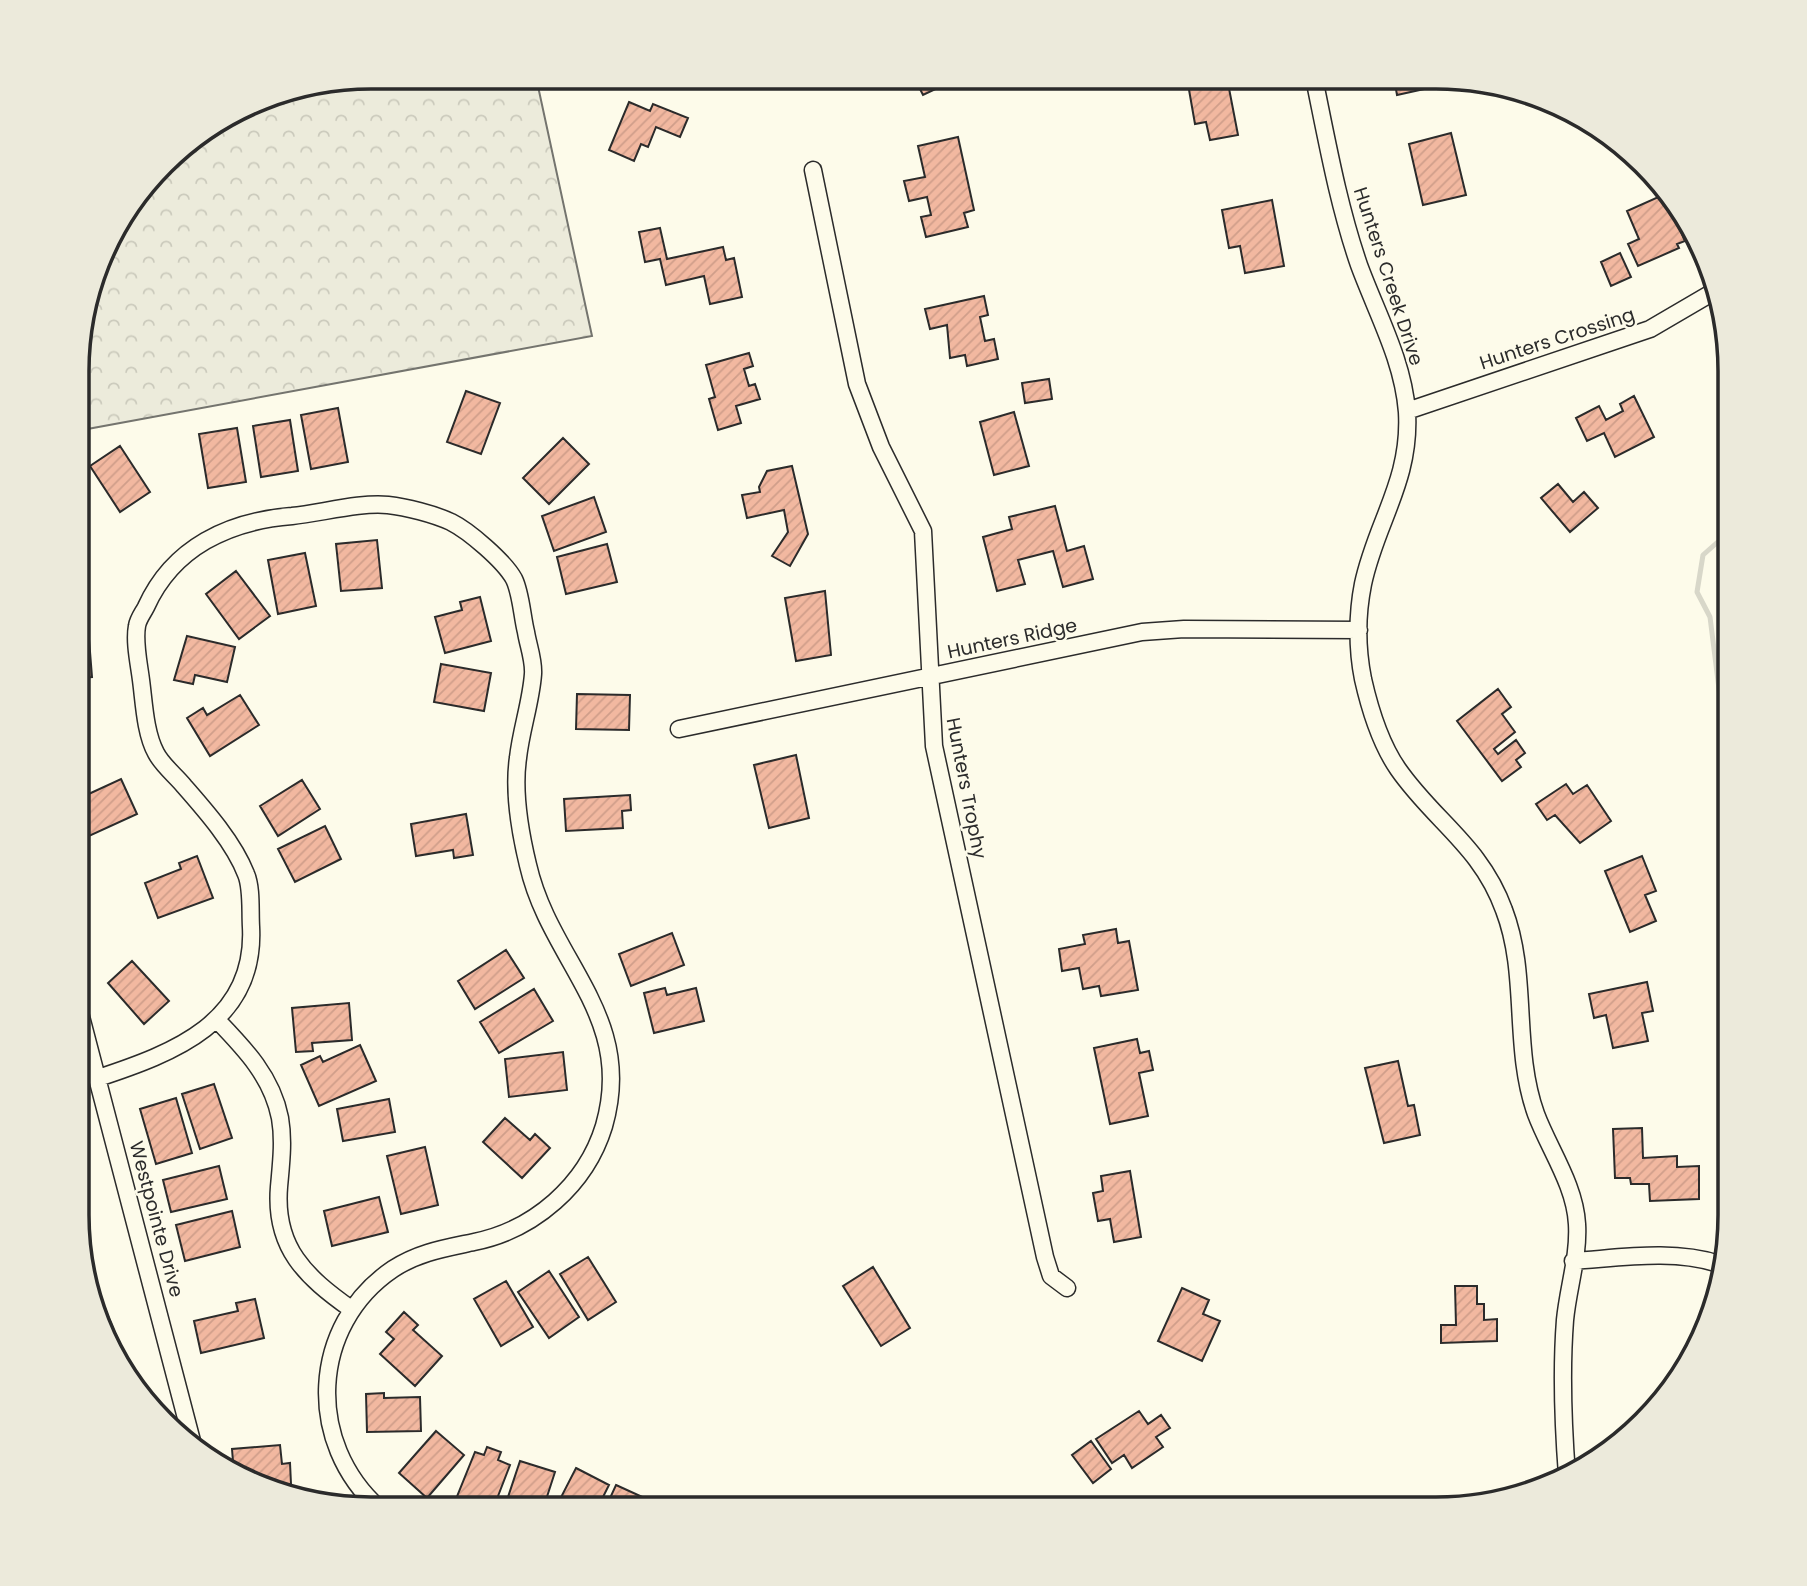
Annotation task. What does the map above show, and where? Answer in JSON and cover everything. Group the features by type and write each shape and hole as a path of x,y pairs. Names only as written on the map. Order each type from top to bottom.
{"street":[{"name":"Hunters Creek Drive","path":"1316,89 1347,227 1398,364 1406,411 1405,457 1400,480 1363,583 1359,630 1363,679 1382,740 1413,787 1474,852 1487,872 1505,912 1516,959 1523,1065 1535,1111 1571,1193 1577,1218 1578,1238 1562,1361 1567,1465"},
{"name":"Hunters Trophy","path":"813,170 861,395 881,447 923,531 934,746 1045,1257 1051,1276 1067,1288"},
{"name":"Hunters Crossing","path":"1406,411 1650,329 1707,295"},
{"path":"98,1078 179,1047 217,1020 231,1001 253,956 248,876 193,795 156,753 144,707 136,627 155,587 184,552 256,519 385,505 450,521 483,545 515,580 534,670 517,763 518,798 528,867 547,921 601,1018 608,1043 609,1098 594,1152 556,1202 506,1234 423,1253 396,1266 371,1286 351,1309 333,1346 328,1368 327,1413 340,1457 366,1497"},
{"name":"Hunters Ridge","path":"679,729 1162,630 1359,630"},
{"path":"217,1020 254,1060 274,1096 282,1142 279,1211 289,1249 313,1281 351,1309"},
{"name":"Westpointe Drive","path":"89,1045 189,1431"},
{"path":"1573,1261 1668,1256 1713,1262"}],"green space":[{"path":"371,89 539,89 592,336 89,429 90,352 99,298 118,246 147,199 185,159 230,127 280,104 316,95"}],"building":[{"path":"920,89 936,89 923,95"},
{"path":"1189,89 1229,89 1238,135 1210,140 1206,122 1195,124"},
{"path":"1396,89 1424,89 1397,95"},
{"path":"629,102 650,111 653,104 688,118 680,137 656,127 648,147 641,144 634,161 609,150"},
{"path":"1451,133 1466,195 1423,205 1409,144"},
{"path":"958,137 974,210 964,213 968,227 926,237 921,217 931,215 927,197 909,201 904,181 925,177 918,146"},
{"path":"1658,197 1685,241 1677,244 1679,248 1638,266 1628,244 1639,239 1627,211"},
{"path":"1272,200 1284,266 1245,273 1240,246 1229,248 1222,210"},
{"path":"660,228 667,259 723,247 726,260 734,258 742,297 710,304 704,276 666,285 660,259 645,262 639,232"},
{"path":"1620,253 1631,277 1611,286 1601,262"},
{"path":"984,296 988,315 980,317 985,341 994,339 998,359 967,366 965,355 950,358 947,325 930,329 925,309"},
{"path":"749,353 753,366 744,369 749,386 755,384 760,399 736,406 741,423 718,430 709,399 715,397 706,365"},
{"path":"1049,379 1052,399 1025,403 1022,383"},
{"path":"466,391 500,403 481,454 447,442"},
{"path":"1634,396 1654,437 1615,457 1604,433 1587,441 1576,418 1599,406 1606,420 1623,411 1620,404"},
{"path":"338,408 348,462 311,469 301,415"},
{"path":"1014,412 1029,466 994,475 980,422"},
{"path":"290,420 298,471 261,477 253,426"},
{"path":"237,428 246,482 208,488 199,434"},
{"path":"563,438 589,464 549,504 523,478"},
{"path":"120,446 150,492 120,512 90,466"},
{"path":"792,466 808,534 790,566 772,556 788,532 784,510 747,518 742,495 760,492 759,487 767,471"},
{"path":"1558,484 1573,502 1584,492 1598,508 1570,532 1541,498"},
{"path":"594,497 606,532 554,551 542,516"},
{"path":"1055,506 1067,551 1084,546 1093,579 1063,587 1053,551 1018,560 1025,584 997,591 983,537 1012,529 1009,517"},
{"path":"377,540 382,588 341,591 336,544"},
{"path":"607,544 617,582 566,594 557,557"},
{"path":"305,553 316,606 278,614 268,560"},
{"path":"236,571 270,616 239,639 206,594"},
{"path":"825,591 831,655 796,661 785,598"},
{"path":"480,597 491,641 445,653 435,617 462,610 460,602"},
{"path":"187,636 235,647 227,682 195,675 193,684 174,680"},
{"path":"89,639 92,677 89,677"},
{"path":"441,664 491,673 484,711 434,702"},
{"path":"1498,689 1511,707 1502,714 1515,732 1494,749 1498,754 1516,740 1525,753 1516,760 1521,767 1502,781 1457,721"},
{"path":"577,694 630,695 629,730 576,729"},
{"path":"240,695 259,725 210,756 187,718 203,708 207,715"},
{"path":"796,755 809,818 769,828 754,765"},
{"path":"121,779 137,814 89,836 89,794"},
{"path":"302,780 320,809 278,836 260,806"},
{"path":"1566,784 1573,794 1587,785 1611,821 1580,843 1555,815 1547,820 1536,804"},
{"path":"630,795 631,810 622,811 623,828 566,831 564,799"},
{"path":"466,814 473,855 454,858 453,850 416,856 411,824"},
{"path":"325,826 341,859 295,882 278,849"},
{"path":"197,856 213,898 158,918 145,883 181,869 179,863"},
{"path":"1642,856 1656,891 1645,895 1656,921 1630,932 1605,871"},
{"path":"1116,929 1118,943 1129,941 1138,990 1101,996 1099,986 1083,989 1079,968 1062,971 1059,949 1085,944 1083,935"},
{"path":"672,933 684,965 631,986 619,954"},
{"path":"506,950 524,978 475,1009 458,981"},
{"path":"132,961 169,1001 144,1024 108,983"},
{"path":"1647,982 1653,1011 1642,1013 1648,1041 1613,1048 1606,1015 1594,1018 1589,994"},
{"path":"665,988 667,995 696,988 704,1021 654,1033 644,993"},
{"path":"534,989 553,1021 499,1053 480,1022"},
{"path":"349,1003 352,1040 312,1043 313,1051 296,1052 292,1008"},
{"path":"1137,1039 1140,1053 1149,1051 1153,1070 1139,1073 1148,1116 1110,1124 1094,1048"},
{"path":"360,1045 376,1081 319,1106 301,1065 320,1056 323,1062"},
{"path":"563,1052 567,1090 509,1097 505,1059"},
{"path":"1398,1061 1408,1106 1414,1105 1420,1135 1384,1143 1365,1068"},
{"path":"214,1084 232,1138 200,1149 182,1094"},
{"path":"176,1098 192,1153 156,1164 140,1109"},
{"path":"389,1099 395,1132 343,1141 337,1109"},
{"path":"505,1118 530,1140 535,1134 550,1148 522,1178 483,1142"},
{"path":"1642,1128 1643,1158 1677,1156 1677,1167 1699,1166 1699,1199 1650,1201 1649,1184 1631,1184 1630,1178 1615,1178 1613,1129"},
{"path":"425,1147 438,1205 401,1214 387,1156"},
{"path":"219,1166 227,1199 171,1212 163,1180"},
{"path":"1130,1171 1141,1237 1114,1242 1110,1219 1098,1221 1093,1193 1103,1191 1101,1176"},
{"path":"379,1197 388,1232 332,1246 324,1211"},
{"path":"232,1211 240,1247 185,1261 176,1225"},
{"path":"588,1257 616,1302 588,1320 560,1274"},
{"path":"873,1267 910,1328 881,1346 843,1286"},
{"path":"549,1271 579,1317 549,1338 518,1292"},
{"path":"506,1281 533,1327 501,1346 474,1299"},
{"path":"1455,1286 1477,1286 1477,1304 1484,1304 1484,1320 1497,1319 1497,1341 1441,1343 1441,1325 1456,1325"},
{"path":"1182,1288 1209,1300 1203,1314 1220,1321 1202,1361 1158,1341"},
{"path":"255,1299 264,1338 201,1353 194,1321 238,1311 236,1303"},
{"path":"404,1312 418,1325 413,1330 442,1356 415,1386 380,1354 394,1339 386,1332"},
{"path":"384,1393 384,1398 420,1397 421,1431 367,1432 366,1394"},
{"path":"1139,1411 1148,1424 1161,1415 1170,1428 1156,1437 1163,1447 1132,1468 1124,1455 1112,1463 1096,1439"},
{"path":"436,1431 464,1455 428,1497 399,1473"},
{"path":"1091,1441 1111,1469 1093,1483 1072,1455"},
{"path":"280,1445 282,1464 290,1463 291,1484 280,1482 233,1461 232,1449"},
{"path":"487,1447 501,1452 498,1460 510,1465 498,1497 457,1497 475,1452 484,1455"},
{"path":"520,1461 555,1472 547,1497 508,1497"},
{"path":"576,1468 609,1485 603,1497 561,1497"},
{"path":"616,1485 642,1497 610,1497"}],"waterway":[{"path":"1718,542 1703,555 1697,592 1710,617 1718,681"}]}
